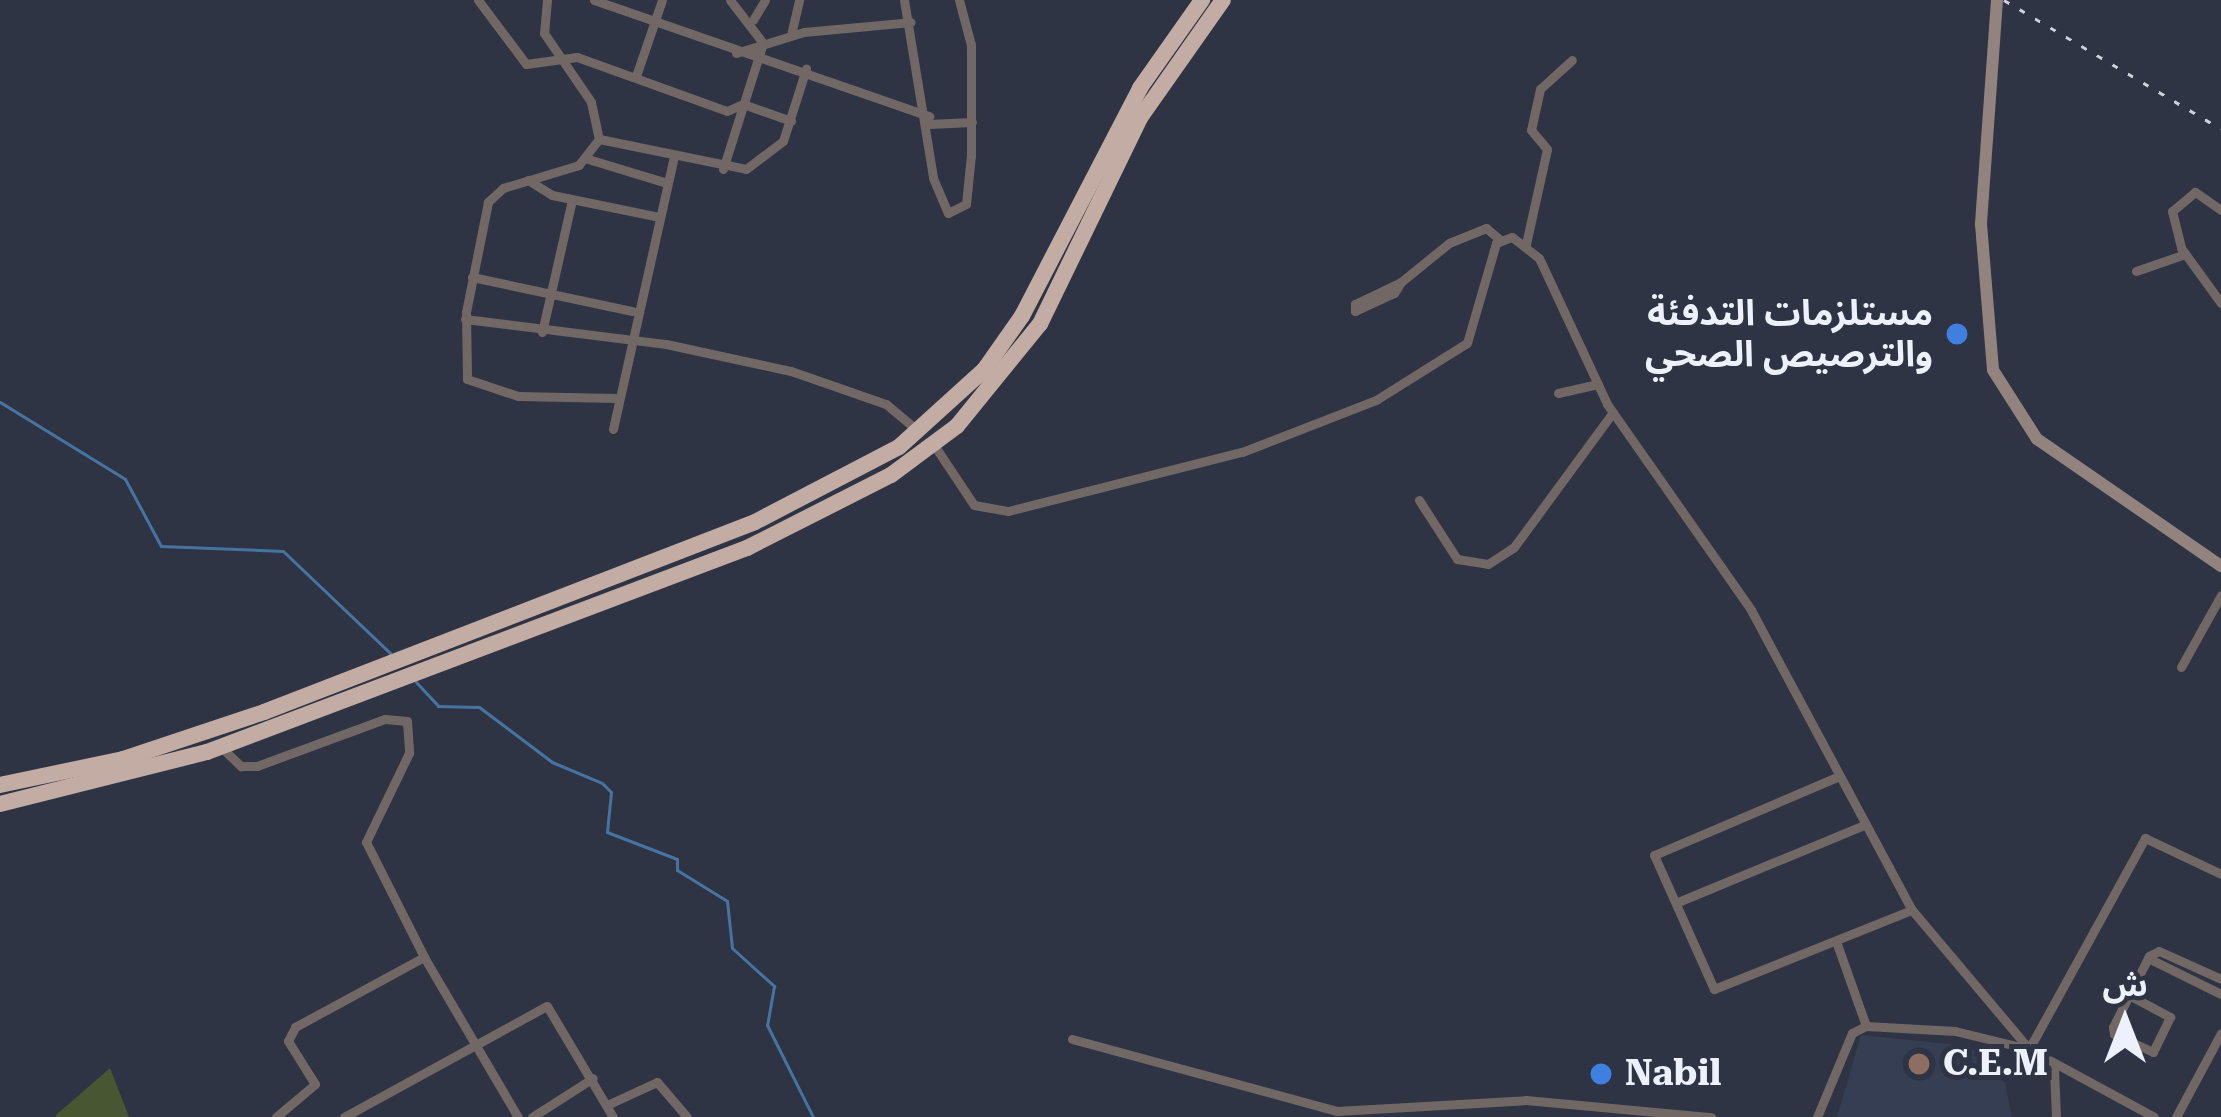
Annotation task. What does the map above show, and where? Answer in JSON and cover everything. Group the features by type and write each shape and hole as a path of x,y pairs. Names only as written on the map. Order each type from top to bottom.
{"highway":[{"path":"0,785 177,744 589,588 797,504 919,432 984,370 1022,316 1140,88 1202,0"},
{"path":"0,803 221,747 786,531 934,445 1040,324 1140,118 1223,0"}],"main road":[{"path":"1997,0 1981,224 1993,370 2037,439 2221,566"}],"street":[{"path":"478,0 522,62 571,59 737,110"},
{"path":"547,0 544,33 571,59 599,139 589,159"},
{"path":"594,0 736,53 806,69 929,120 972,122"},
{"path":"636,76 662,0"},
{"path":"730,0 753,20 763,43"},
{"path":"753,20 765,0"},
{"path":"791,34 799,0"},
{"path":"904,0 948,212 967,202 972,122 971,45 959,0"},
{"path":"736,53 791,34 910,22"},
{"path":"723,169 737,110 763,43"},
{"path":"1573,60 1544,82 1531,126 1547,149 1526,244 1613,412 1751,610 1912,910 2029,1049 2054,1069 2154,1117"},
{"path":"599,139 723,169 756,163 791,121 806,69"},
{"path":"737,110 743,104 791,121"},
{"path":"613,429 632,310 674,156"},
{"path":"615,398 473,385 465,319 488,202 527,180 589,159 667,183"},
{"path":"527,180 572,200 659,217"},
{"path":"2221,210 2183,194 2172,211 2185,254 2221,303"},
{"path":"542,332 572,200"},
{"path":"1401,282 1394,293 1355,311 1355,304 1401,282 1460,238 1489,228 1499,238 1526,244"},
{"path":"934,445 974,505 1008,511 1242,452 1376,400 1467,343 1499,238"},
{"path":"2136,271 2185,254"},
{"path":"472,277 632,310"},
{"path":"465,319 791,371 886,404 919,432"},
{"path":"1558,393 1598,384"},
{"path":"1419,500 1441,544 1470,565 1487,564 1514,547 1613,412"},
{"path":"2180,667 2221,596"},
{"path":"221,747 241,766 257,766 385,719 407,721 409,753 366,842 474,1049 518,1117"},
{"path":"1837,777 1658,851 1719,992 1912,910"},
{"path":"1678,902 1864,825"},
{"path":"2029,1049 2145,838 2221,874"},
{"path":"1837,944 1866,1026"},
{"path":"2129,995 2170,1017 2153,1052 2114,1034 2129,995 2147,958 2159,951 2221,979"},
{"path":"276,1117 315,1084 288,1041 295,1027 424,957"},
{"path":"2147,958 2221,994"},
{"path":"344,1117 551,1007 613,1117"},
{"path":"1817,1117 1852,1033 1866,1026 1955,1031 2029,1049"},
{"path":"2176,1117 2221,1033"},
{"path":"1072,1039 1317,1109 1526,1100 1711,1117"},
{"path":"2208,1057 2221,1068"},
{"path":"2054,1069 2056,1117"},
{"path":"532,1117 593,1078"},
{"path":"607,1106 657,1082 687,1117"}],"shaded area":[{"name":"C.E.M","path":"1861,1035 1969,1046 2005,1083 2012,1117 1837,1117"}],"green space":[{"path":"110,1068 129,1117 56,1117 56,1115"}],"waterway":[{"path":"0,402 125,479 161,546 283,551 390,653"},
{"path":"416,682 438,706 479,707 552,762 602,783 611,792 607,832 677,859 677,870 727,901 732,948 774,986 767,1025 813,1117"}],"railway":[{"path":"2004,0 2221,129"}],"place":[{"name":"مستلزمات التدفئة والترصيص الصحي","path":"1957,334"},
{"name":"C.E.M","path":"1919,1064"},
{"name":"Nabil","path":"1601,1074"}]}
